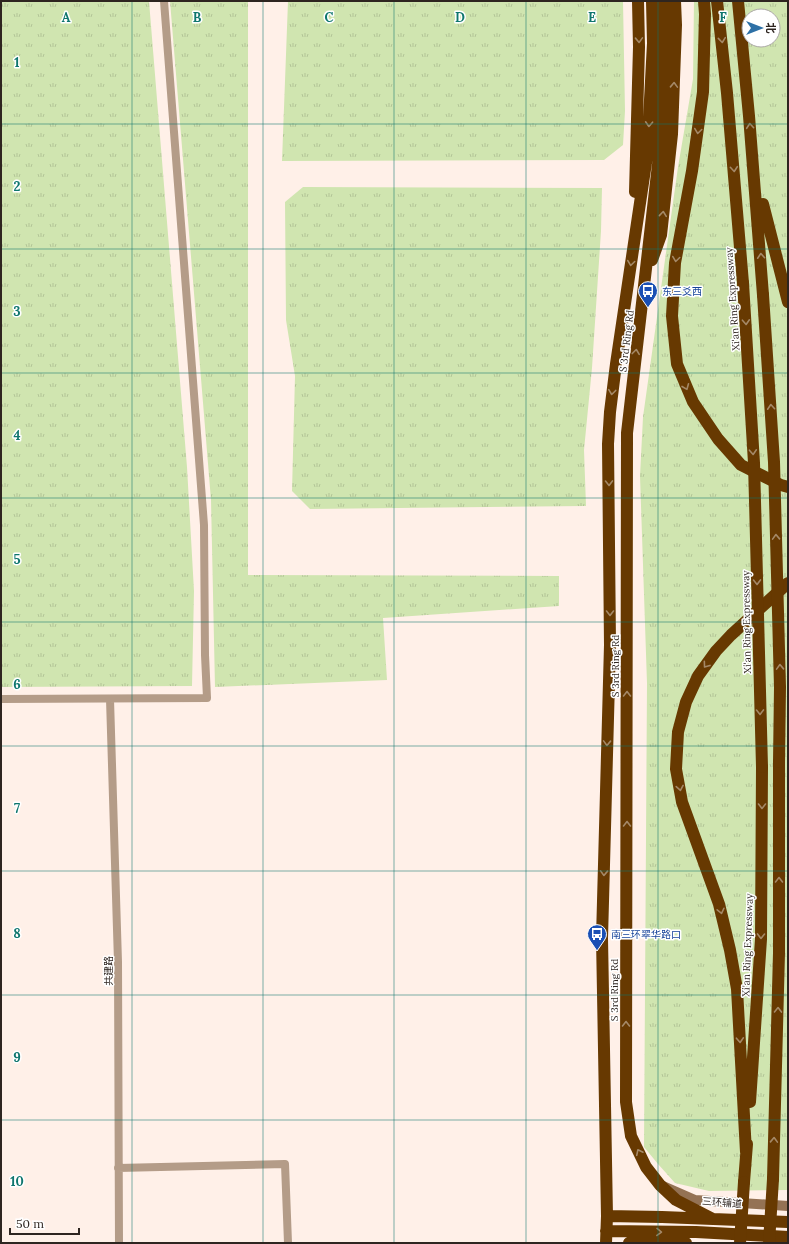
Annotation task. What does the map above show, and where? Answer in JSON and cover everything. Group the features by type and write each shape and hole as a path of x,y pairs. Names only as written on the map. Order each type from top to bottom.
{"highway":[{"path":"634,242 639,47 638,1"},
{"name":"S 3rd Ring Rd","path":"606,1237 607,1216 602,938 610,645 608,444 616,364 634,242 653,156 652,1"},
{"name":"S 3rd Ring Rd","path":"664,1 664,56 653,156 645,278 627,433 626,1102 631,1136 646,1167 660,1185 676,1200 713,1219 788,1222"},
{"path":"645,278 661,235 670,150 676,33 675,1"},
{"path":"704,1 703,92 692,171 675,263 672,316 677,364 692,402 718,439 741,465 788,487"},
{"name":"Xi'an Ring Expressway","path":"717,1 728,93 743,283 755,494 762,767 761,939 740,1243"},
{"path":"738,1 754,171 774,462 780,688 779,961 777,1055 769,1243"},
{"path":"754,171 788,302"},
{"path":"746,1152 737,989 730,950 719,904 682,802 676,769 678,732 686,702 695,682 716,651 730,635 788,583"},
{"path":"607,1216 713,1219"},
{"path":"770,1229 774,1243"},
{"path":"606,1237 696,1232 788,1237"},
{"path":"629,1243 644,1241 686,1243"}],"street":[{"path":"1,699 207,698 205,655 204,525 164,1"},
{"name":"共建路","path":"110,699 118,962 118,1243"},
{"path":"118,1168 285,1164 288,1243"},
{"name":"三环辅道","path":"660,1185 695,1200 788,1206"}],"green space":[{"path":"1,1 149,1 187,467 194,591 192,686 1,687"},
{"path":"170,1 248,1 248,575 559,576 559,606 383,618 387,680 215,687 211,500"},
{"path":"288,1 623,1 625,111 623,145 604,160 282,161"},
{"path":"694,1 788,1 788,1190 709,1191 675,1183 644,1147 647,683 640,476 643,417 678,167 693,79"},
{"path":"303,187 602,188 601,231 592,368 584,450 586,506 310,509 292,491 295,376 286,320 285,202"}],"place":[{"name":"东三爻西","path":"648,308"},
{"name":"南三环翠华路口","path":"597,951"}]}
